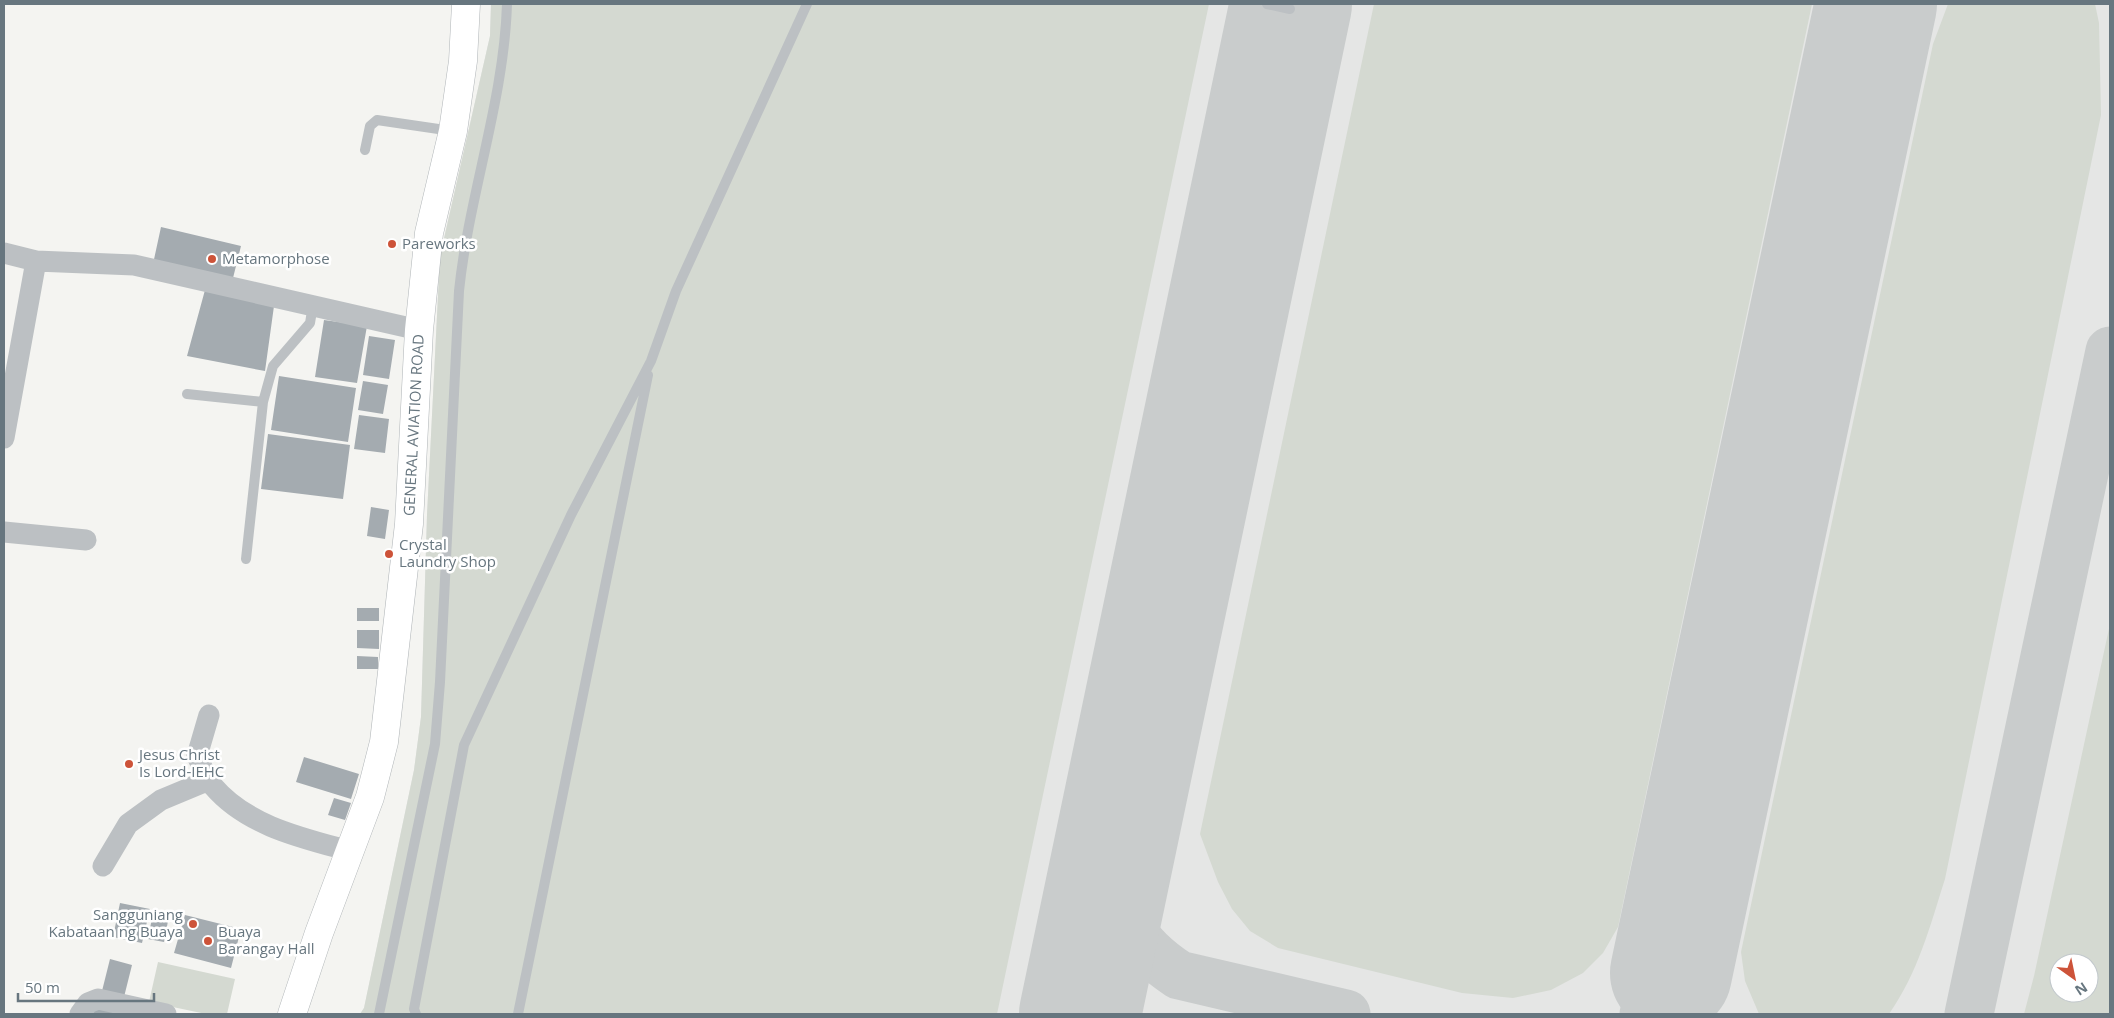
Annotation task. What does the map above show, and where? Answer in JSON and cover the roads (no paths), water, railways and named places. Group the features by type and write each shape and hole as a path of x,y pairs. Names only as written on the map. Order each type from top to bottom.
{"main road":[{"name":"GENERAL AVIATION ROAD","path":"292,1014 319,933 370,797 384,742 409,524 419,330 429,233 453,131 463,62 466,4"}],"street":[{"path":"4,253 36,261 134,265 419,330"},
{"path":"4,431 36,261"},
{"path":"4,532 86,540"},
{"path":"209,715 197,756 213,786 248,816 301,838 350,851"},
{"path":"103,866 128,824 161,800 209,780"},
{"path":"80,1014 88,1003 98,999 166,1014"}],"lane":[{"path":"380,1014 435,744 440,682 459,291 466,237 501,75 506,4"},
{"path":"518,1014 651,362 676,291 808,4"},
{"path":"1267,4 1290,9"},
{"path":"365,150 370,126 378,120 453,131"},
{"path":"246,559 263,402 272,366 310,323 313,305"},
{"path":"416,1014 414,1008 464,745 571,515 651,362"},
{"path":"187,394 263,402"}],"place":[{"name":"Pareworks","path":"392,244"},
{"name":"Metamorphose","path":"212,259"},
{"name":"Crystal Laundry Shop","path":"389,554"},
{"name":"Jesus Christ Is Lord-IEHC","path":"129,764"},
{"name":"Sangguniang Kabataan ng Buaya","path":"193,924"},
{"name":"Buaya Barangay Hall","path":"208,941"}]}
